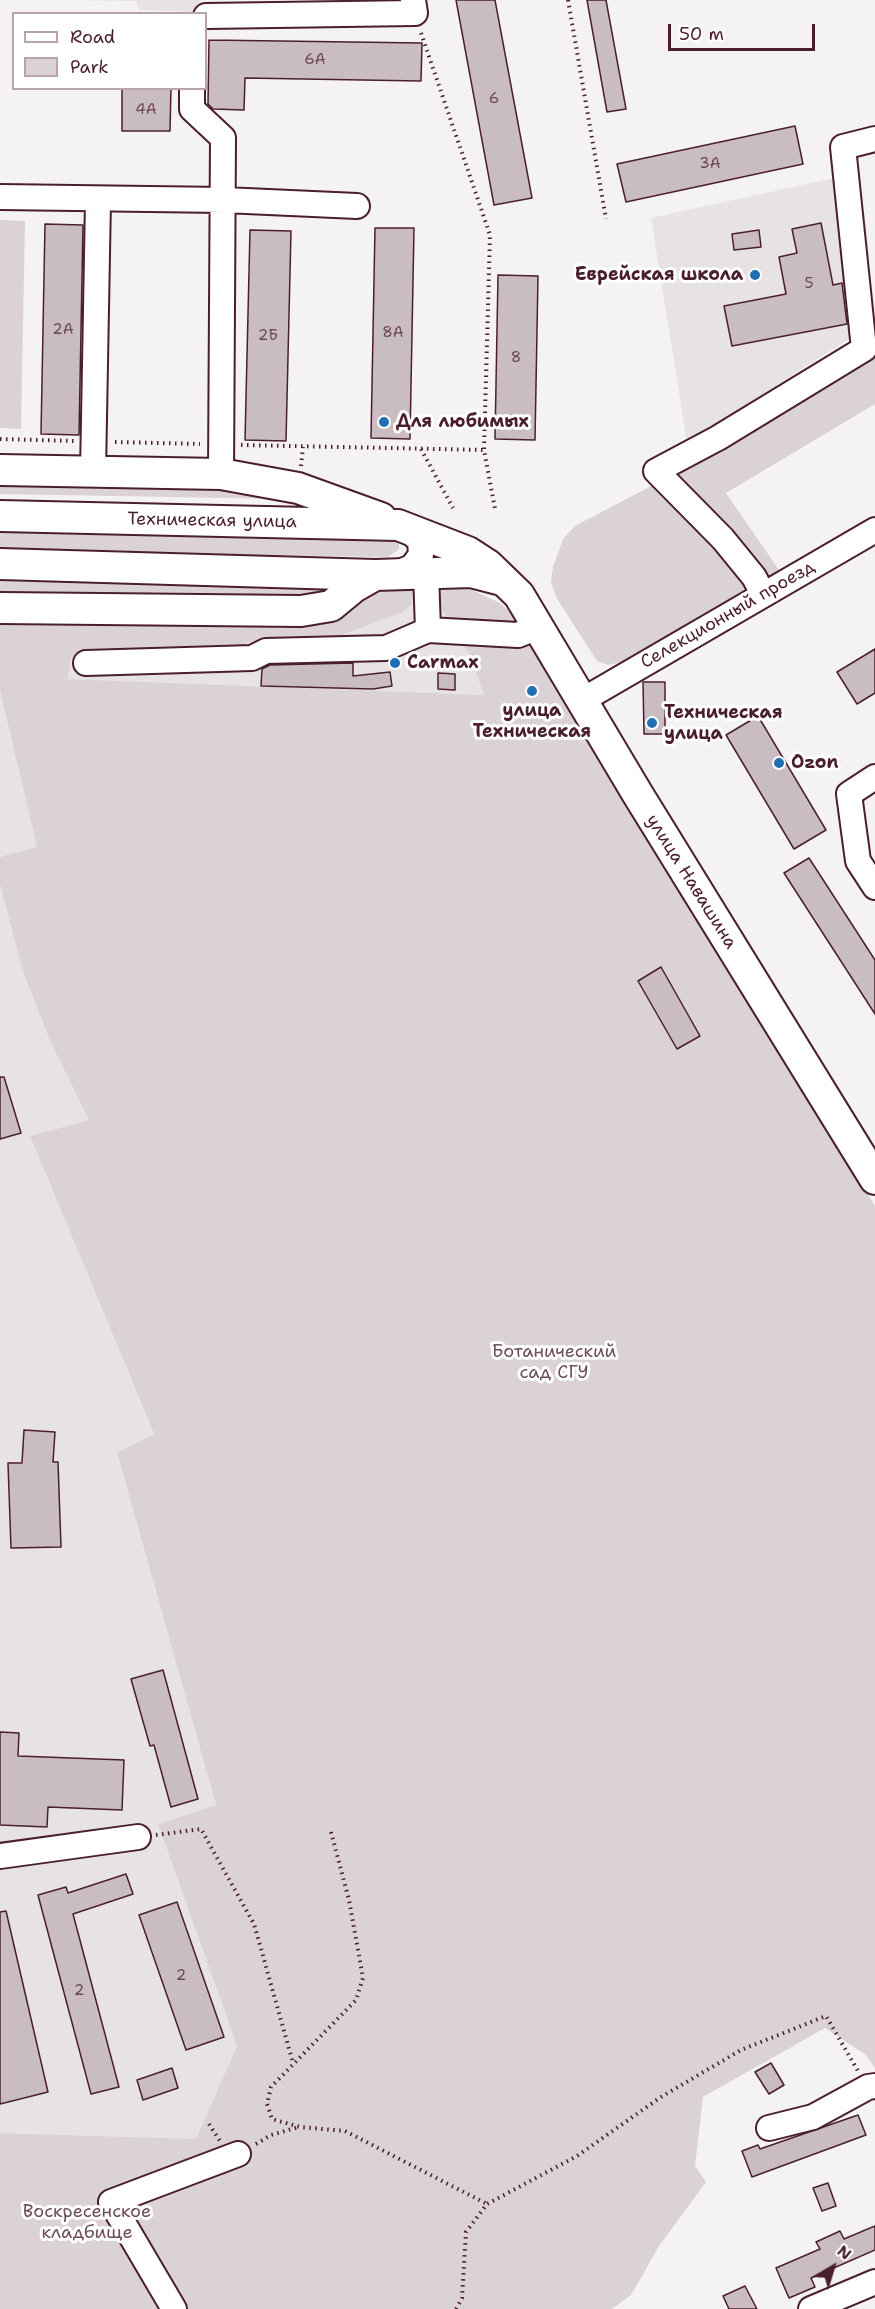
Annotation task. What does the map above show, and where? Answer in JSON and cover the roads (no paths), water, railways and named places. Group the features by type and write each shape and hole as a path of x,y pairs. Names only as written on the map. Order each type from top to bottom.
{"main road":[{"path":"0,470 221,474 298,488 355,507 402,527"},
{"name":"Техническая улица","path":"0,516 402,527 468,552 489,565 509,584"},
{"path":"0,564 386,574 471,572 509,584"},
{"path":"0,608 301,611 332,606 354,586 386,574"},
{"name":"улица Навашина","path":"509,584 538,627 581,701 875,1179"}],"street":[{"path":"211,10 414,7"},
{"path":"192,90 192,109 223,138 223,444 221,474"},
{"path":"763,594 754,577 723,539 656,471 718,438 864,349 843,147 875,139"},
{"path":"0,197 224,200 357,206"},
{"path":"93,472 98,200"},
{"path":"386,574 412,567 421,555 420,541 402,527"},
{"name":"Селекционный проезд","path":"581,701 875,530"},
{"path":"426,572 428,630"},
{"path":"86,663 252,658 266,651 386,648 428,630 518,635 538,627"},
{"path":"875,777 849,794 858,861 875,887"},
{"path":"0,1856 138,1837"},
{"path":"769,2128 813,2117 872,2087"},
{"path":"174,2309 111,2202 238,2154"},
{"path":"811,2309 875,2282"}],"place":[{"name":"Еврейская школа","path":"755,275"},
{"name":"Для любимых","path":"384,422"},
{"name":"Carmax","path":"395,663"},
{"name":"улица Техническая","path":"532,691"},
{"name":"Техническая улица","path":"652,723"},
{"name":"Ozon","path":"779,763"}],"park label":[{"name":"Ботанический сад СГУ","path":"554,1362"},
{"name":"Воскресенское кладбище","path":"87,2222"}]}
